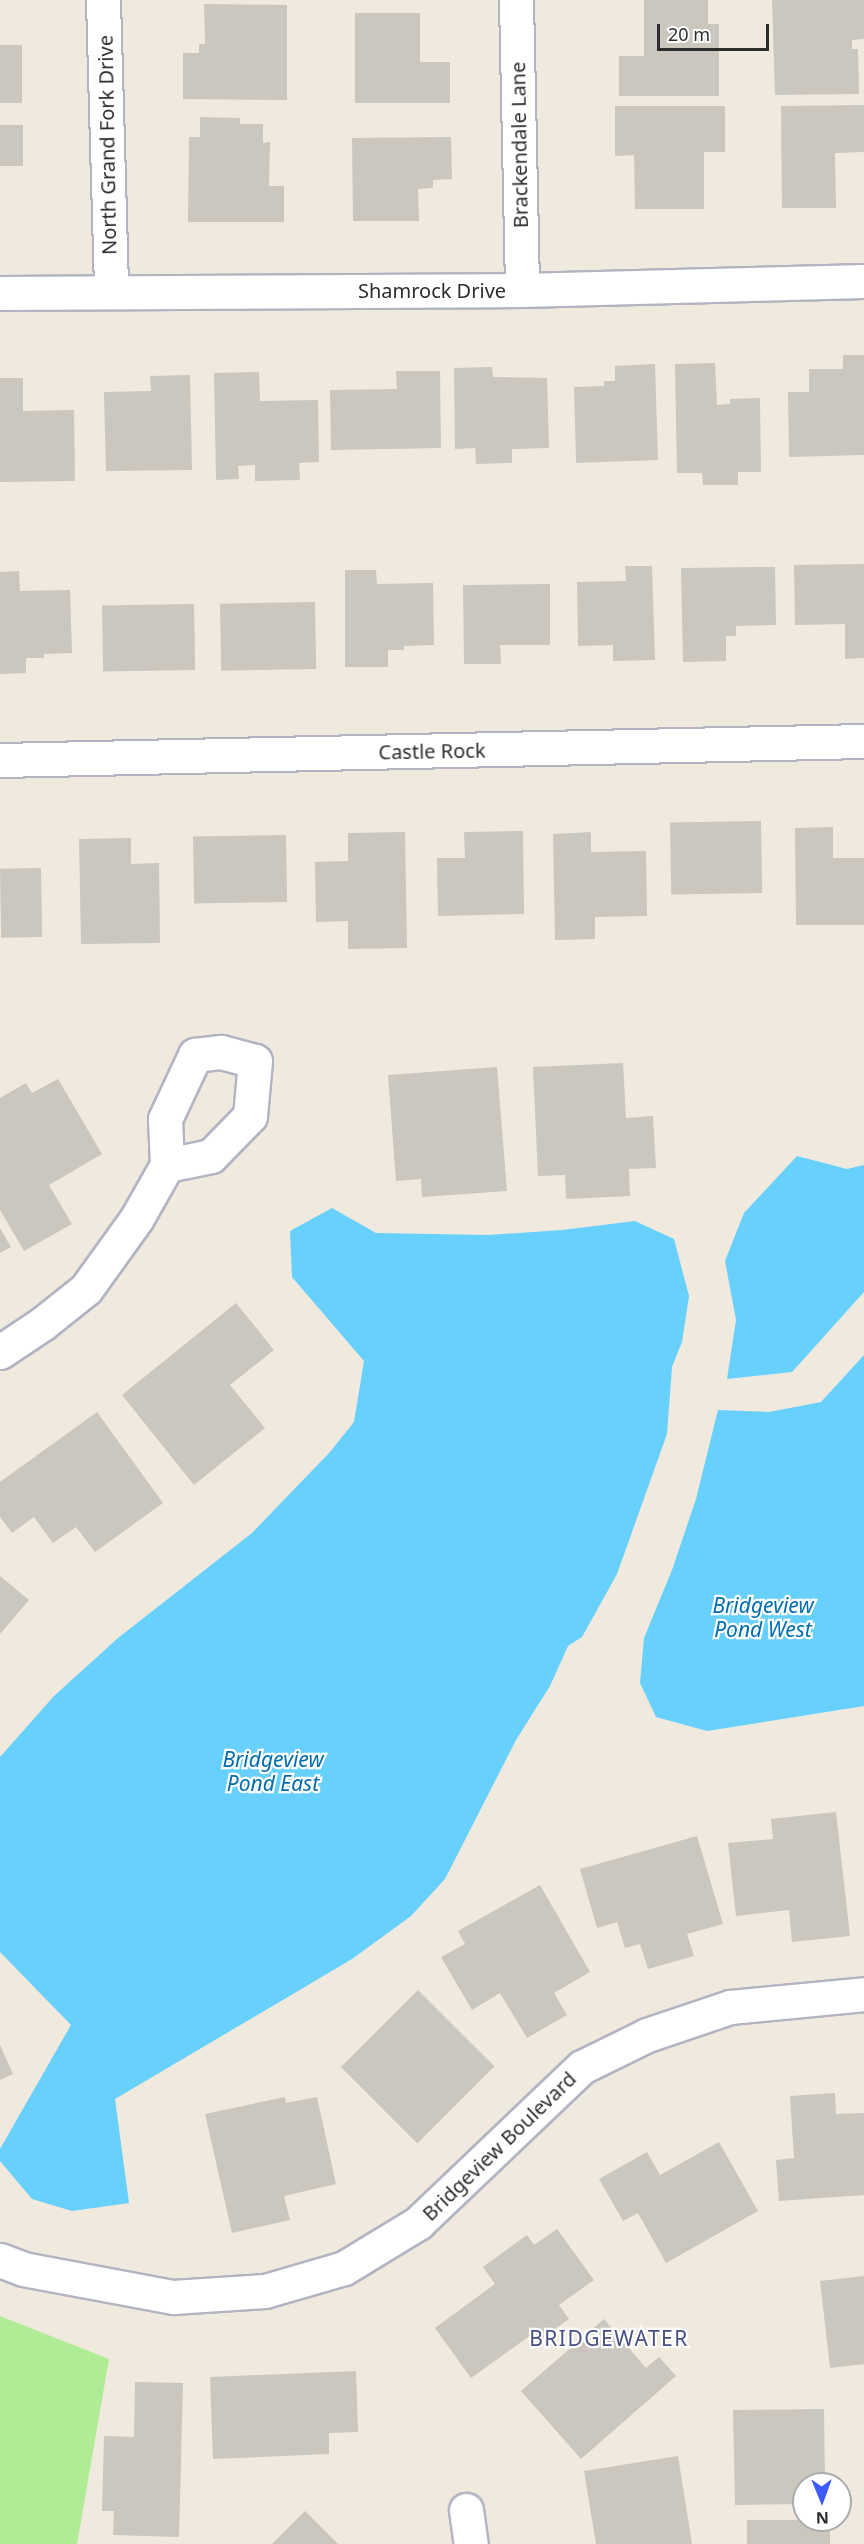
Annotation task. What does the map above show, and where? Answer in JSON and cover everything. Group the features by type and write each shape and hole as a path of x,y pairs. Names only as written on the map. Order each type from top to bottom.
{"street":[{"name":"North Grand Fork Drive","path":"103,0 111,291"},
{"name":"Brackendale Lane","path":"516,0 522,290"},
{"name":"Shamrock Drive","path":"0,292 522,290 864,281"},
{"name":"Castle Rock","path":"0,760 864,741"},
{"path":"0,1352 42,1324 86,1289 137,1218 167,1165"},
{"name":"Bridgeview Boulevard","path":"0,2260 23,2269 173,2297 265,2290 344,2268 418,2223 582,2067 647,2035 730,2007 864,1994"},
{"path":"466,2510 471,2544"}],"green space":[{"path":"0,2316 109,2359 77,2544 0,2544"}],"water":[{"path":"797,1156 847,1169 864,1165 864,1292 792,1372 727,1379 736,1320 725,1261 744,1213"},
{"name":"Bridgeview Pond East","path":"332,1208 376,1233 488,1235 562,1230 635,1221 674,1239 689,1296 682,1342 672,1367 667,1434 617,1574 582,1637 568,1646 550,1686 516,1740 445,1879 411,1916 352,1959 115,2099 129,2203 72,2211 32,2199 0,2161 0,2149 71,2025 0,1952 0,1757 54,1696 118,1638 252,1533 330,1452 354,1422 364,1361 292,1277 290,1231"},
{"name":"Bridgeview Pond West","path":"864,1355 864,1706 707,1731 656,1717 640,1683 644,1638 672,1570 696,1499 718,1410 769,1412 821,1402"}],"building":[{"path":"644,0 708,0 708,24 719,24 719,96 619,96 619,56 644,56"},
{"path":"772,0 864,0 864,39 852,40 852,49 858,49 859,94 775,95"},
{"path":"204,4 287,5 287,100 183,99 183,53 199,53 199,44 205,44"},
{"path":"355,13 420,13 420,62 450,62 450,103 355,103"},
{"path":"0,45 22,45 22,103 0,103"},
{"path":"864,105 864,152 835,153 836,208 782,208 781,106"},
{"path":"615,106 725,106 725,152 704,152 704,209 635,209 634,155 615,156"},
{"path":"200,117 240,118 240,124 263,124 263,143 270,142 269,186 284,186 284,222 188,222 189,137 200,137"},
{"path":"0,125 23,125 23,166 0,166"},
{"path":"451,137 452,179 433,180 433,188 418,189 419,221 353,221 352,138"},
{"path":"843,355 864,355 864,455 789,457 788,392 809,392 809,369 843,369"},
{"path":"715,363 717,405 730,404 730,399 760,398 761,472 738,472 738,485 703,485 702,473 677,473 675,364"},
{"path":"655,364 658,460 576,463 574,387 604,386 604,381 615,381 615,366"},
{"path":"492,367 493,377 547,378 549,448 512,449 512,463 476,464 475,448 455,449 454,368"},
{"path":"396,371 440,371 441,448 331,450 330,390 397,389"},
{"path":"259,372 260,401 318,400 319,462 299,463 300,480 255,481 255,465 238,466 239,479 216,480 214,373"},
{"path":"190,375 192,470 106,471 104,392 151,391 150,376"},
{"path":"0,378 23,378 23,411 74,410 75,481 0,482"},
{"path":"864,564 864,658 845,659 845,624 795,625 794,565"},
{"path":"625,566 652,566 655,660 613,661 613,645 578,646 577,582 626,581"},
{"path":"775,567 776,625 736,626 736,636 726,636 726,661 683,662 681,568"},
{"path":"345,570 376,570 377,584 433,583 434,645 404,646 404,650 388,650 388,667 345,667"},
{"path":"19,571 20,591 70,590 72,653 44,654 44,658 26,658 26,673 0,674 0,572"},
{"path":"550,584 550,645 500,645 501,664 464,664 463,585"},
{"path":"315,602 316,669 221,671 220,604"},
{"path":"194,604 195,670 103,672 102,606"},
{"path":"761,821 762,893 671,895 670,823"},
{"path":"833,827 833,858 864,858 864,925 796,925 795,828"},
{"path":"523,831 524,914 438,916 437,858 465,858 464,832"},
{"path":"405,832 407,948 348,949 348,921 316,922 315,862 348,861 348,833"},
{"path":"591,832 591,852 646,851 647,916 595,917 595,939 555,940 553,834"},
{"path":"286,835 287,902 194,904 193,837"},
{"path":"131,838 131,864 159,863 160,943 81,944 79,839"},
{"path":"41,868 42,937 1,938 0,869"},
{"path":"623,1063 626,1118 653,1116 656,1168 629,1169 630,1196 566,1199 565,1175 538,1176 533,1067"},
{"path":"497,1067 507,1191 422,1197 421,1179 396,1181 388,1075"},
{"path":"58,1079 102,1154 49,1185 72,1224 24,1251 0,1210 0,1098 26,1083 32,1093"},
{"path":"0,1228 11,1247 0,1253"},
{"path":"236,1303 274,1350 230,1385 265,1428 194,1485 122,1395"},
{"path":"97,1412 163,1503 95,1552 76,1527 53,1543 34,1517 12,1533 0,1517 0,1482"},
{"path":"0,1576 29,1600 0,1634"},
{"path":"836,1812 850,1936 792,1942 789,1910 736,1916 728,1843 773,1839 771,1819"},
{"path":"697,1836 723,1924 687,1934 694,1956 648,1969 640,1944 625,1948 617,1922 597,1928 580,1869"},
{"path":"540,1885 590,1972 554,1993 567,2015 527,2038 500,1993 472,2010 441,1957 465,1944 458,1931"},
{"path":"418,1990 494,2066 417,2143 341,2067"},
{"path":"0,2045 13,2074 0,2080"},
{"path":"835,2093 836,2114 864,2113 864,2195 779,2201 776,2160 794,2158 790,2096"},
{"path":"285,2097 286,2103 317,2097 336,2184 284,2196 290,2220 232,2233 205,2114"},
{"path":"719,2142 758,2211 666,2263 638,2213 623,2221 599,2179 647,2152 660,2175"},
{"path":"557,2229 594,2280 559,2305 569,2319 540,2340 535,2332 471,2378 435,2328 495,2284 483,2267 527,2235 534,2245"},
{"path":"864,2276 864,2364 830,2368 820,2281"},
{"path":"604,2319 646,2368 659,2357 676,2376 581,2459 521,2391"},
{"path":"356,2371 358,2432 329,2433 329,2454 213,2459 210,2377"},
{"path":"135,2382 183,2383 179,2537 113,2535 114,2511 102,2511 104,2436 134,2437"},
{"path":"824,2409 825,2472 792,2472 792,2504 735,2505 733,2410"},
{"path":"678,2456 692,2544 596,2544 584,2471"},
{"path":"305,2511 338,2544 272,2544"},
{"path":"747,2520 792,2520 792,2532 830,2532 830,2544 747,2544"}],"district":[{"name":"BRIDGEWATER","path":"609,2338"}]}
